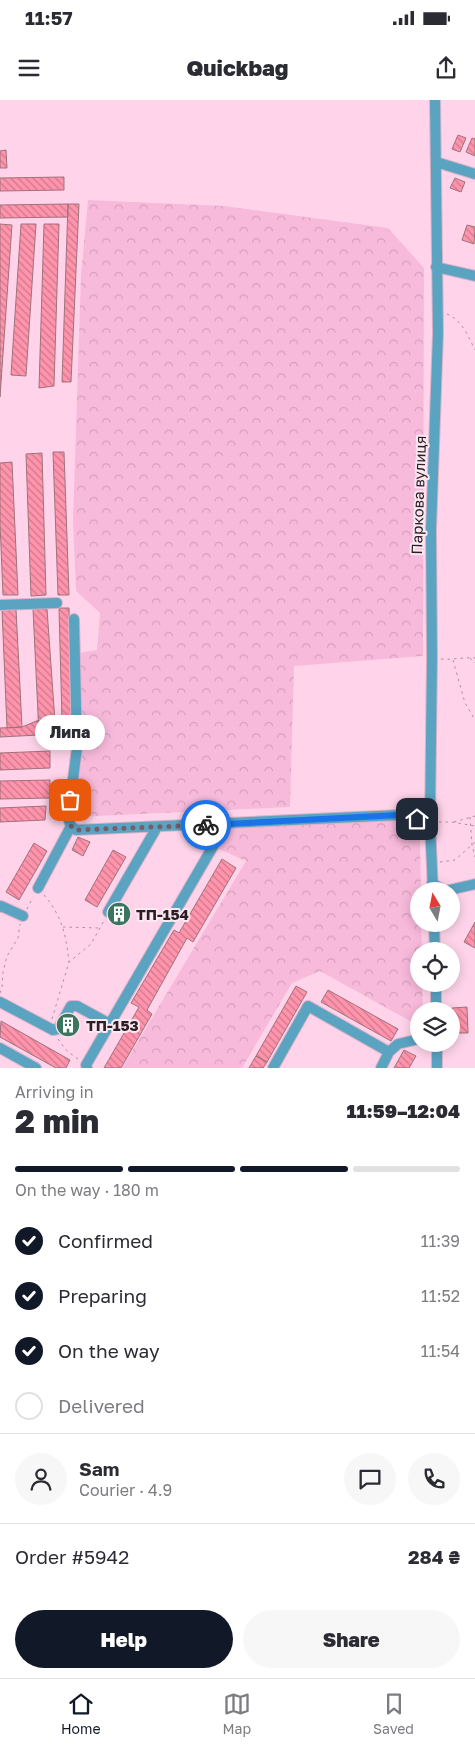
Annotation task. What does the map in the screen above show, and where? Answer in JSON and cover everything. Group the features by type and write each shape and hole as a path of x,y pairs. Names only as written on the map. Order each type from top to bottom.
{"street":[{"name":"Паркова вулиця","path":"433,882 430,822 431,530 437,309 435,100"},
{"path":"436,162 475,174"},
{"path":"436,267 475,276"},
{"path":"0,605 57,603"},
{"path":"74,619 77,748 68,818 71,826 76,830 399,815 430,822"},
{"path":"86,1067 226,824"},
{"path":"38,888 71,826"},
{"path":"108,912 157,827"},
{"path":"460,887 475,884"},
{"path":"0,907 23,916"},
{"path":"0,1002 53,1030 58,1029 71,1006 77,1006 110,1024"},
{"path":"272,1068 308,1006 389,1052"},
{"path":"381,1068 389,1052 398,1044 410,1041"},
{"path":"0,1048 36,1068"},
{"path":"437,1052 437,1068"}],"path":[{"path":"437,309 451,316 467,332 475,350"},
{"path":"432,658 453,660 464,656 475,658"},
{"path":"469,657 475,663"},
{"path":"453,660 465,703 475,720"},
{"path":"452,822 475,816"},
{"path":"470,817 474,856"},
{"path":"430,822 452,822 475,826"},
{"path":"432,863 456,860 475,842"},
{"path":"0,994 7,956 18,938 23,916 38,888 54,907 67,944 69,962 52,1016 53,1030 67,1051 86,1067"},
{"path":"69,962 91,944 108,912"},
{"path":"62,927 100,928"}],"green space":[{"path":"88,200 224,206 388,228 424,268 423,656 294,666 290,807 77,817 76,805 83,742 79,653 97,650 100,613 76,591 73,521 81,275"},
{"path":"396,819 414,826 420,836 421,882 410,882 410,932 421,932 422,942 410,942 410,992 422,992 423,1002 410,1002 410,1021 320,971 292,983 242,1068 122,1068 246,861 183,833 217,829"}],"building":[{"path":"458,135 466,138 460,152 452,149"},
{"path":"472,138 475,139 475,156 466,152"},
{"path":"6,150 7,168 0,168 0,151"},
{"path":"64,177 64,190 0,191 0,178"},
{"path":"455,178 465,182 461,192 450,188"},
{"path":"68,204 79,204 71,382 62,382"},
{"path":"68,204 68,217 0,218 0,205"},
{"path":"0,224 12,225 0,397"},
{"path":"21,224 36,224 26,376 11,375"},
{"path":"44,224 59,224 54,386 39,388"},
{"path":"467,225 475,227 474,244 462,240"},
{"path":"53,452 64,452 69,595 58,595"},
{"path":"42,453 46,595 31,596 26,454"},
{"path":"12,462 18,595 3,595 0,463"},
{"path":"59,608 69,608 72,720 62,720"},
{"path":"16,609 22,727 7,728 2,610"},
{"path":"33,609 47,609 56,736 39,735"},
{"path":"39,720 39,735 0,737 0,728 22,727"},
{"path":"50,751 50,768 0,770 0,753"},
{"path":"50,780 50,798 0,799 0,781"},
{"path":"46,806 45,820 0,822 0,808"},
{"path":"78,837 90,842 83,856 72,850"},
{"path":"34,843 47,851 19,900 6,892"},
{"path":"113,850 126,857 97,907 85,900"},
{"path":"222,859 236,868 193,942 187,938 147,1010 152,1014 121,1068 104,1068 139,1007 131,1003 174,930 179,933"},
{"name":"ТП-154","path":"119,908 125,911 119,921 114,918"},
{"path":"475,922 475,948 464,942"},
{"path":"296,986 307,992 267,1062 256,1056"},
{"path":"328,990 398,1029 391,1041 321,1002"},
{"path":"460,1007 467,1007 468,1033 460,1033"},
{"name":"ТП-153","path":"68,1019 74,1022 68,1032 62,1028"},
{"path":"1,1021 70,1060 66,1068 56,1068 0,1037"},
{"path":"404,1050 416,1056 409,1068 394,1068"},
{"path":"256,1056 267,1062 263,1068 249,1068"}],"way so far":[{"path":"70,800 68,818 71,826 76,830 206,825"}],"place":[{"name":"Липа","path":"70,800"},
{"name":"ТП-154","path":"119,914"},
{"name":"ТП-153","path":"68,1025"}],"route":[{"path":"206,825 399,815 417,819"}]}
